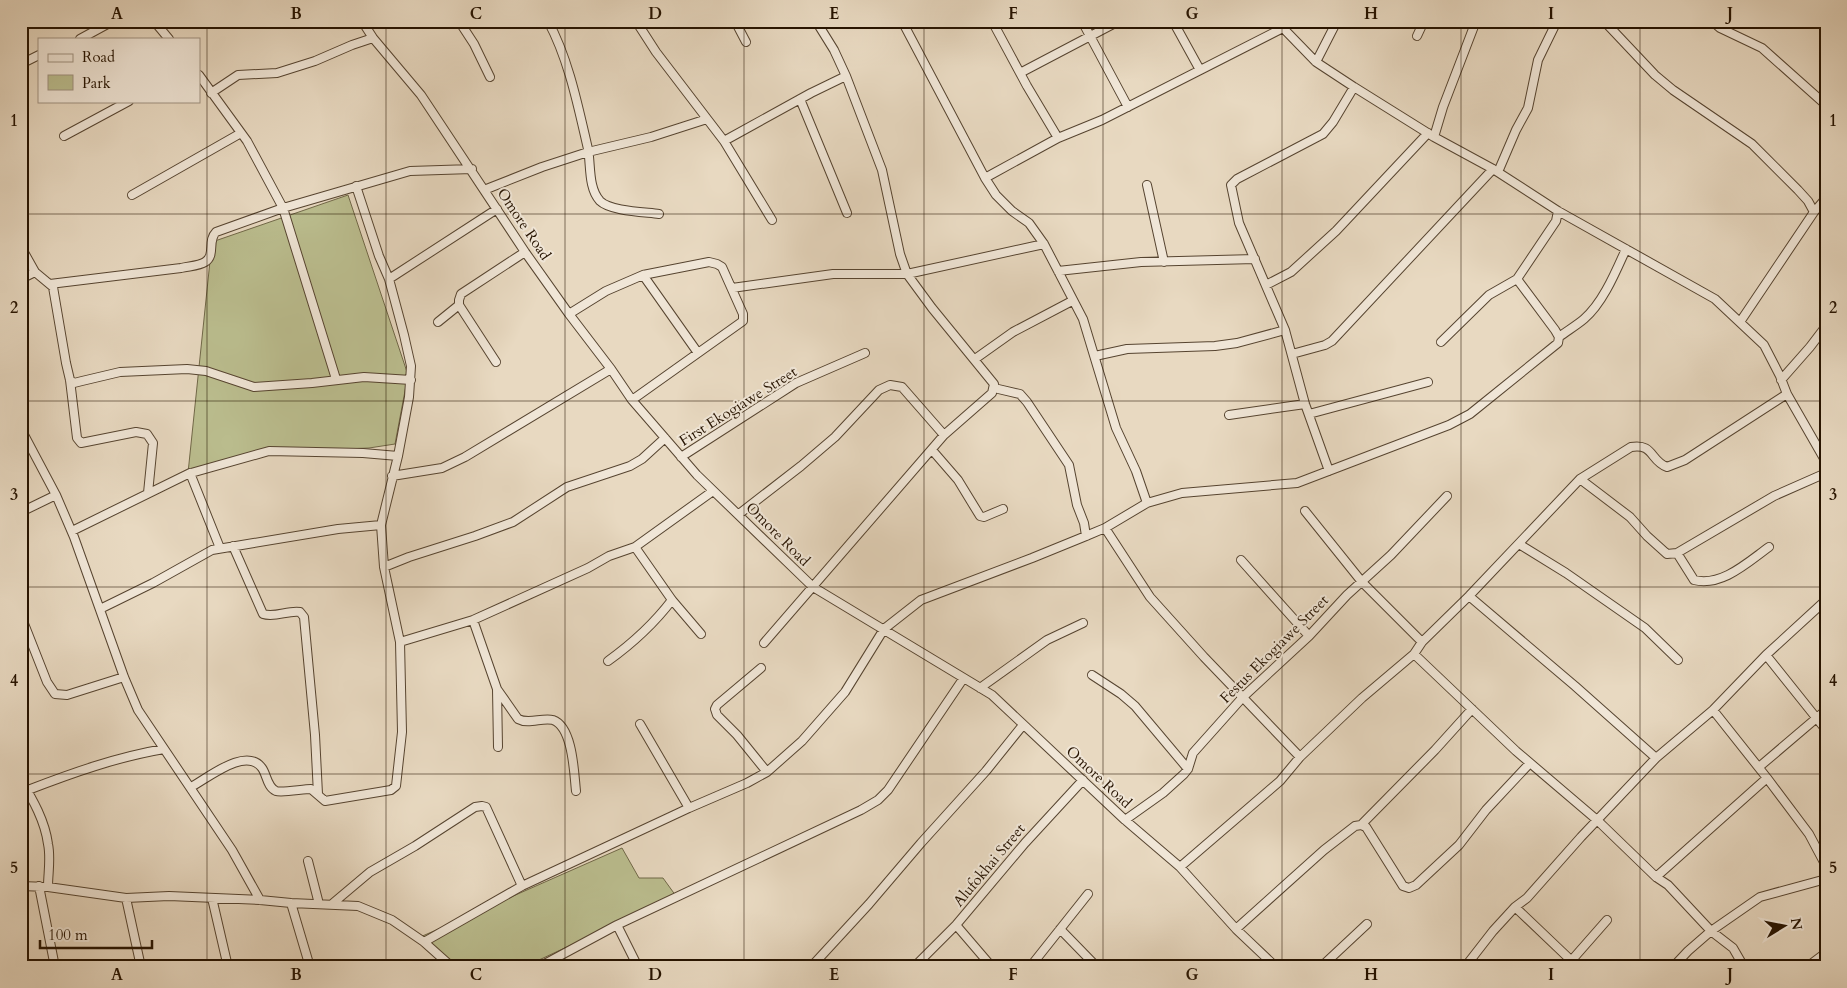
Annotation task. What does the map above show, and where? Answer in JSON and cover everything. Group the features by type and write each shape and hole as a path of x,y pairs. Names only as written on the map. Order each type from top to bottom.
{"street":[{"path":"82,38 113,21"},
{"path":"154,21 168,38"},
{"name":"Omore Road","path":"362,21 373,38 421,95 472,169 525,252 632,400 713,491 813,587 992,696 1125,820 1180,866 1236,929 1276,967"},
{"path":"459,21 474,44 490,77"},
{"path":"548,21 570,73 588,152 594,192 600,202 610,207 659,214"},
{"path":"636,21 656,52 724,142 772,220"},
{"path":"735,21 746,42"},
{"path":"816,21 834,50 846,76 882,170 900,254 907,274 932,308 975,359 994,384 994,388"},
{"path":"902,21 985,178 996,195 1012,211 1029,223 1044,244 1083,319 1116,428 1136,471 1147,503"},
{"path":"992,21 1058,138"},
{"path":"1082,21 1128,107"},
{"path":"1020,72 1119,21"},
{"path":"1173,21 1200,70"},
{"path":"1316,62 1336,21"},
{"path":"1417,36 1424,21"},
{"path":"1266,285 1291,272 1336,231 1431,135 1476,21"},
{"path":"1292,354 1325,345 1332,341 1496,170 1528,108 1538,60 1557,21"},
{"path":"1604,21 1637,54 1655,76 1752,144 1798,190 1808,201 1814,212"},
{"path":"1712,21 1720,28 1762,48 1826,105"},
{"path":"985,178 1058,138 1102,120 1200,70 1282,24 1316,62 1354,87 1431,135 1496,170 1558,211 1715,298 1764,345 1786,394 1826,462"},
{"path":"211,94 238,75 277,73 373,38"},
{"path":"21,64 38,56"},
{"path":"724,142 800,99 846,76"},
{"path":"200,78 247,141 282,208 336,379"},
{"path":"1329,472 1305,404 1285,330 1239,222 1231,185 1236,179 1323,134 1333,122 1354,87"},
{"path":"800,99 846,213"},
{"path":"64,136 127,102"},
{"path":"484,190 542,167 588,152 651,137 708,119"},
{"path":"132,195 241,133"},
{"path":"50,284 200,264 210,257 212,236 216,232 282,208 410,171 472,169"},
{"path":"1147,185 1164,262"},
{"path":"191,787 237,761 247,760 256,762 262,769 271,787 277,792 311,789 321,799 325,800 391,790 396,786 402,732 400,642 384,567 381,525 398,456 409,397 411,366 389,279 379,256 356,186"},
{"path":"1740,322 1814,212 1826,198"},
{"path":"389,279 497,210"},
{"path":"1441,342 1489,295 1517,279 1556,221 1558,211"},
{"path":"732,288 832,274 907,274 1044,244"},
{"path":"21,247 35,272 53,287 70,380 77,438 81,443 136,432 147,434 153,443 148,493"},
{"path":"424,942 522,886 747,783 767,772 802,741 845,692 884,629 921,600 1105,528 1147,503 1182,493 1297,483 1449,425 1470,414 1558,342 1559,337 1586,318 1609,284 1626,249"},
{"path":"496,362 459,305 459,300 461,294 525,252"},
{"path":"1058,271 1142,262 1255,260"},
{"path":"568,314 606,291 643,275 709,262 722,267 743,314 743,321 632,400"},
{"path":"21,279 35,272"},
{"path":"643,275 698,353"},
{"path":"1517,279 1559,337"},
{"path":"975,359 1013,332 1072,301"},
{"path":"438,322 459,305"},
{"path":"1781,380 1826,326"},
{"path":"1095,356 1127,349 1215,346 1285,330"},
{"name":"First Ekogiawe Street","path":"682,457 796,383 865,353"},
{"path":"392,476 442,468 465,457 611,369"},
{"path":"70,380 74,382 82,381 120,372 187,370 206,372 254,387 312,383 364,376 411,380"},
{"path":"1309,414 1428,382"},
{"path":"739,514 802,466 835,437 879,390 890,385 902,387 944,435"},
{"path":"764,643 944,435 983,402 994,388"},
{"path":"994,388 1020,394 1069,465 1077,505 1084,523 1086,536"},
{"path":"1180,866 1280,781 1300,757 1362,698 1414,654 1422,642 1470,596 1580,479 1631,447 1640,446 1651,451 1660,464 1667,467 1685,460 1786,394"},
{"path":"1229,415 1305,404"},
{"path":"21,429 56,495 72,531 124,677 138,710 232,850 260,900"},
{"path":"384,567 409,556 513,522 567,487 630,466 642,459 665,438"},
{"path":"932,450 958,480 980,516 984,517 1003,509"},
{"path":"72,531 191,473 269,451 363,453 398,456"},
{"path":"191,473 220,548"},
{"path":"1580,479 1630,517 1667,554 1677,553 1774,496 1826,473"},
{"path":"400,642 473,620 588,568 609,556 635,548 713,491"},
{"path":"21,512 56,495"},
{"name":"Festus Ekogiawe Street","path":"1125,820 1163,793 1188,769 1193,753 1243,698 1309,636 1347,595 1391,555 1447,496"},
{"path":"1305,511 1362,582 1422,642"},
{"path":"100,609 153,583 212,550 338,529 381,525"},
{"path":"1105,528 1150,597 1204,657 1300,757"},
{"path":"1518,544 1566,573 1645,628 1678,660"},
{"path":"233,546 263,614 268,616 295,611 300,612 304,616 315,735 318,794"},
{"path":"1677,553 1694,580 1705,583 1738,568 1769,547"},
{"path":"635,548 672,600 701,634"},
{"path":"1241,560 1309,636"},
{"path":"1470,596 1656,758"},
{"path":"608,661 635,641 672,600"},
{"path":"1465,967 1493,931 1527,898 1656,758 1713,710 1766,655 1826,600"},
{"path":"21,616 47,682 56,694 67,695 124,677"},
{"path":"473,620 497,689 518,718 523,721 552,720 559,724 566,734 573,759 576,791"},
{"path":"980,688 1047,640 1083,623"},
{"path":"1414,654 1530,763 1597,820 1656,877 1668,885 1711,931 1733,948 1744,967"},
{"path":"1766,655 1826,730"},
{"path":"761,668 718,705 715,710 767,772"},
{"path":"1092,675 1121,694 1135,706 1188,769"},
{"path":"539,967 617,925 861,810 878,800 888,790 964,679"},
{"path":"497,689 498,747"},
{"path":"1236,929 1324,850 1346,832 1360,825 1435,750 1472,708"},
{"path":"1713,710 1809,834 1826,866"},
{"path":"1759,767 1826,710"},
{"path":"640,724 689,808"},
{"path":"811,967 986,771 1023,725"},
{"path":"28,790 78,771 141,753 164,749"},
{"path":"1360,825 1366,827 1403,886 1409,888 1416,885 1459,845 1486,810 1530,763"},
{"path":"1656,877 1767,778"},
{"path":"21,780 28,790 45,829 49,846 48,887"},
{"name":"Alufokhai Street","path":"914,967 956,925 1025,842 1083,780"},
{"path":"332,904 370,872 475,807 482,806 486,808 522,886"},
{"path":"308,861 319,904"},
{"path":"1673,967 1711,931 1760,897 1826,879"},
{"path":"21,886 48,887 126,898 169,896 358,906 392,920 424,942 452,967"},
{"path":"39,886 56,967"},
{"path":"1030,967 1088,894"},
{"path":"126,898 141,967"},
{"path":"212,898 228,967"},
{"path":"291,903 310,967"},
{"path":"1516,907 1578,967"},
{"path":"1571,961 1607,920"},
{"path":"1321,967 1367,924"},
{"path":"617,925 638,967"},
{"path":"956,925 992,967"},
{"path":"1060,929 1096,967"},
{"path":"1807,967 1823,955 1826,956"}],"green space":[{"path":"348,195 408,375 395,444 369,448 270,452 188,473 212,242"},
{"path":"622,848 639,878 663,878 676,896 524,967 456,967 418,938"}]}
